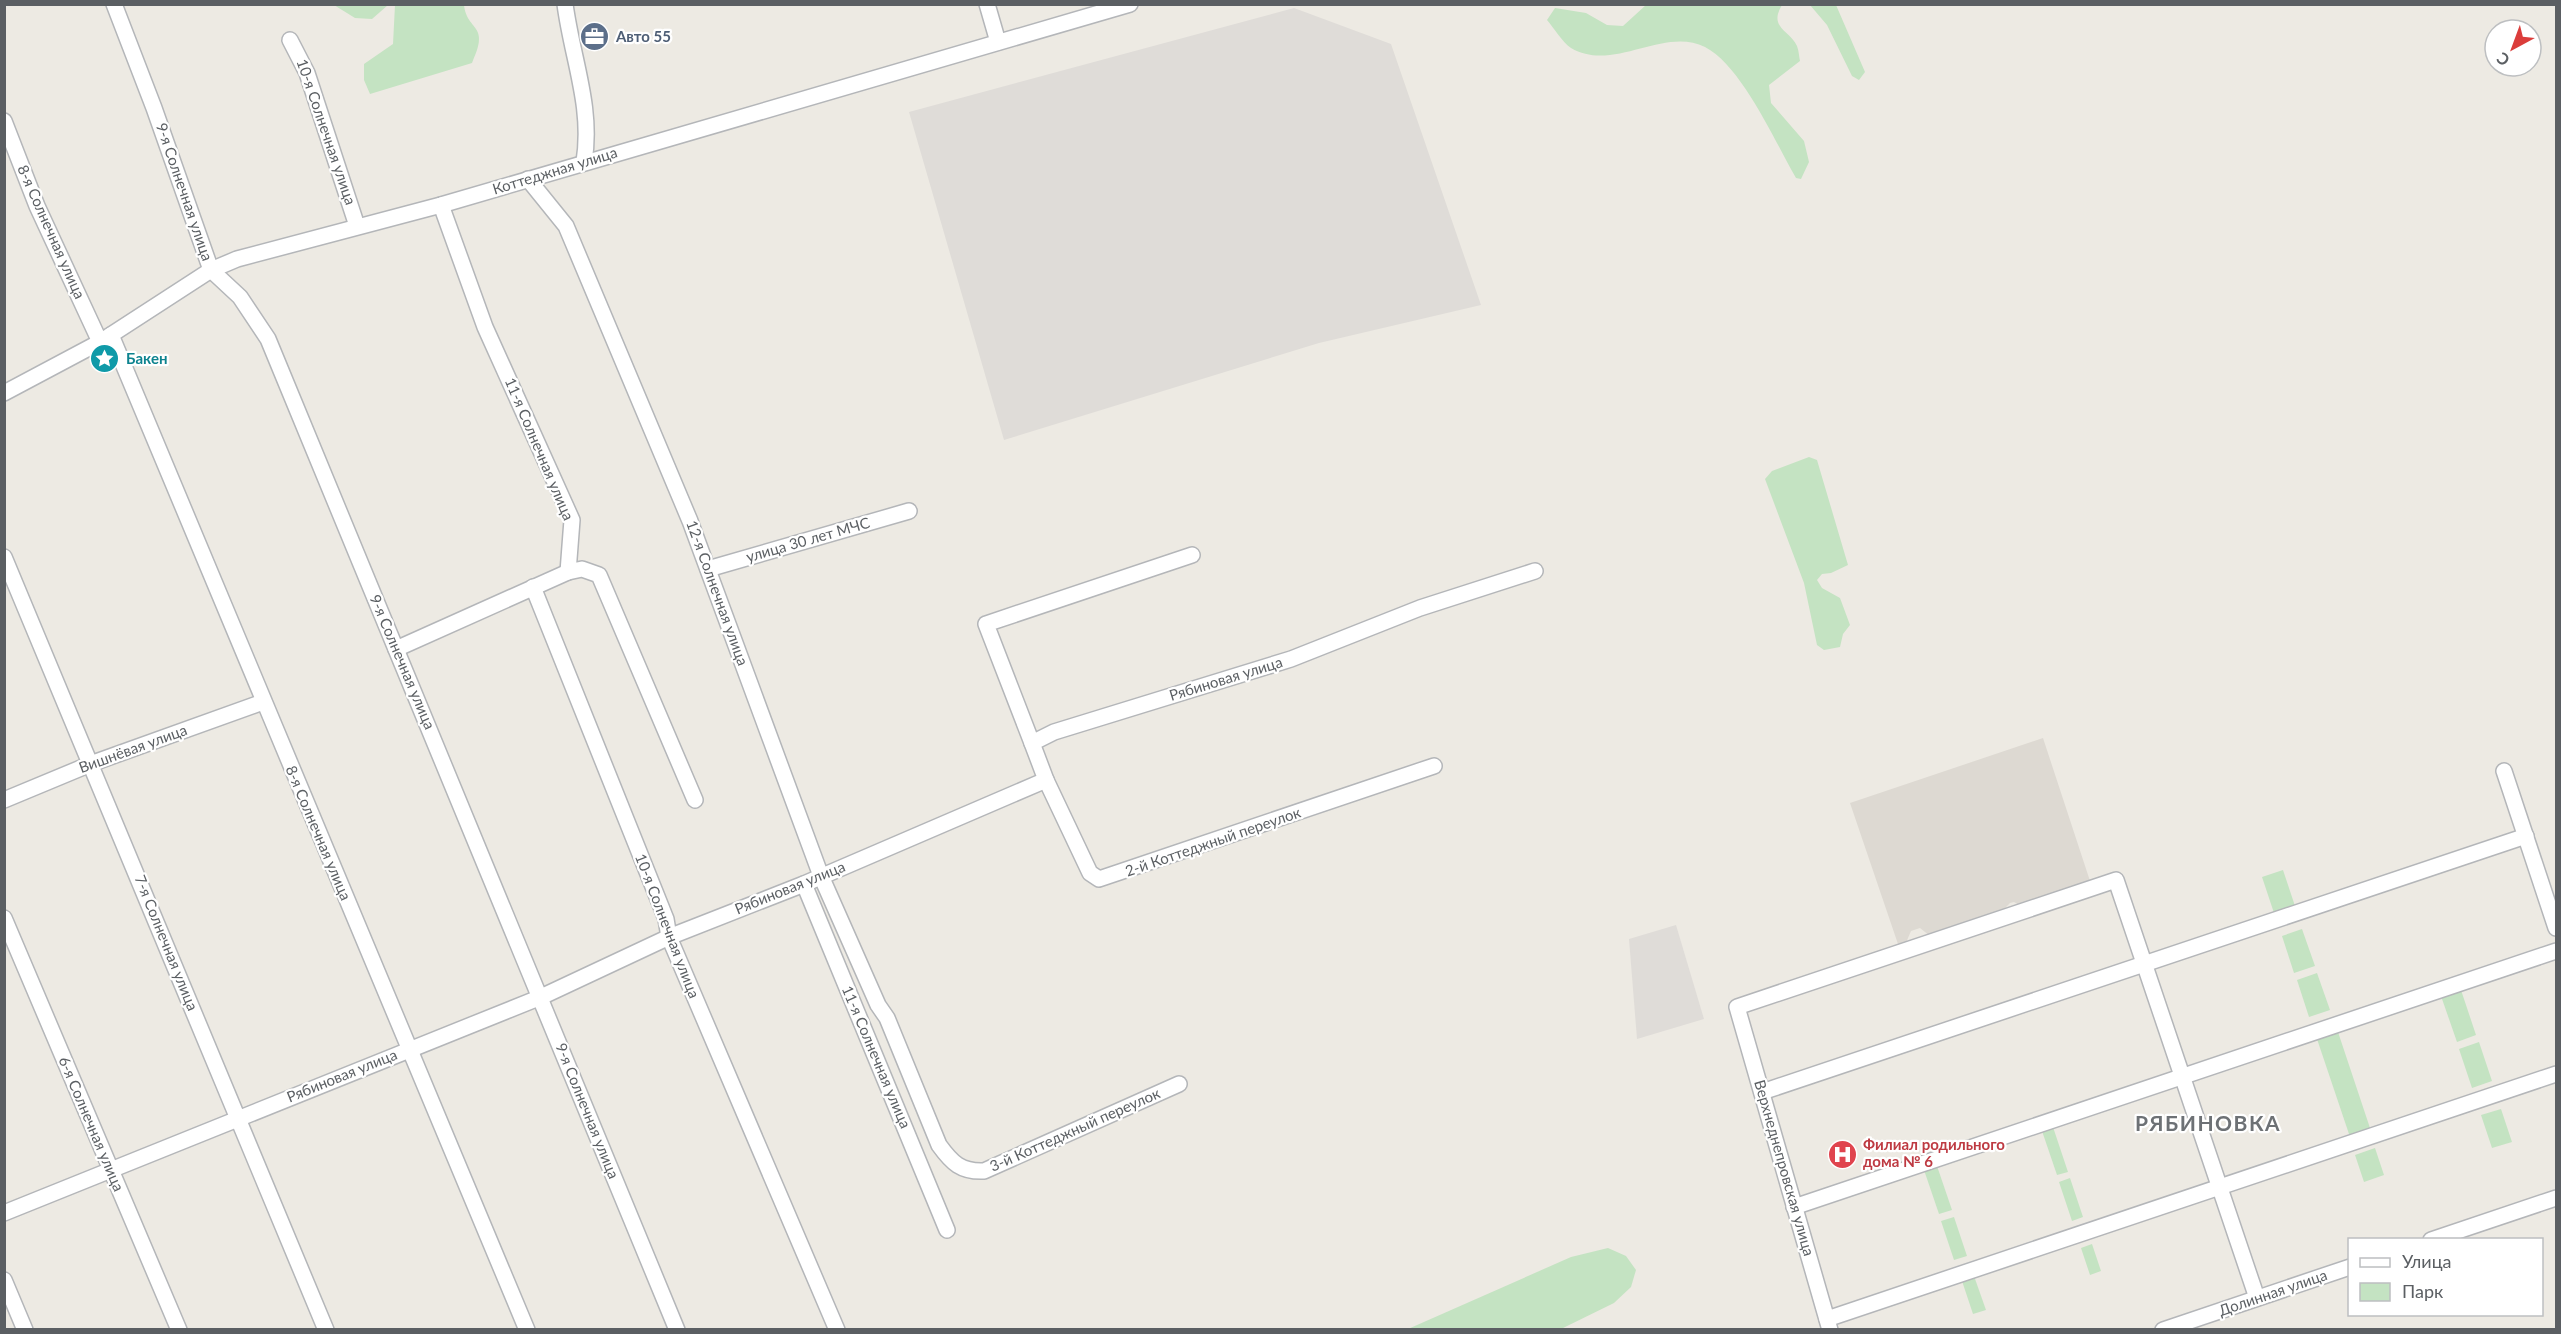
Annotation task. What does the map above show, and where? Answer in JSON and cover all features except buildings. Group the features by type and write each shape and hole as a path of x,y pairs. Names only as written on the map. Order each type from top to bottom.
{"street":[{"name":"9-я Солнечная улица","path":"114,4 154,108 211,270 240,297 268,339 677,1329"},
{"path":"565,4 582,83 588,137 584,162"},
{"path":"987,4 998,42"},
{"name":"Коттеджная улица","path":"4,393 106,339 211,270 268,249 441,205 1130,4"},
{"name":"10-я Солнечная улица","path":"290,40 307,73 357,226"},
{"name":"8-я Солнечная улица","path":"4,121 37,206 106,339 264,702 408,1049 528,1329"},
{"name":"12-я Солнечная улица","path":"528,179 566,226 708,569 821,876 878,1005 887,1018"},
{"name":"11-я Солнечная улица","path":"441,205 485,327 572,520 568,572"},
{"name":"улица 30 лет МЧС","path":"708,569 909,511"},
{"path":"1046,780 986,624 1192,555"},
{"name":"7-я Солнечная улица","path":"4,557 93,763 237,1119 326,1329"},
{"path":"396,649 568,572 582,569 599,575 695,800"},
{"name":"Рябиновая улица","path":"1032,742 1054,732 1291,659 1420,608 1535,570"},
{"name":"10-я Солнечная улица","path":"533,586 666,919 669,937 837,1329"},
{"name":"Вишнёвая улица","path":"4,800 93,763 264,702"},
{"name":"2-й Коттеджный переулок","path":"1046,780 1090,873 1098,879 1434,766"},
{"path":"2504,771 2556,928"},
{"name":"Рябиновая улица","path":"4,1213 111,1172 408,1049 541,997 669,937 804,884 1046,780"},
{"path":"1762,1092 2526,836"},
{"name":"Верхнеднепровская улица","path":"1828,1324 1737,1007 2116,880 2144,964"},
{"name":"11-я Солнечная улица","path":"804,884 947,1230"},
{"name":"6-я Солнечная улица","path":"4,918 179,1329"},
{"path":"1794,1207 2556,951"},
{"path":"2144,964 2257,1298"},
{"name":"3-й Коттеджный переулок","path":"887,1018 939,1145 952,1163 967,1172 984,1171 1179,1084"},
{"path":"1828,1324 2220,1187 2556,1074"},
{"path":"2434,1238 2556,1198"},
{"name":"Долинная улица","path":"2163,1329 2348,1267"},
{"path":"4,1280 25,1329"}],"shaded area":[{"path":"1294,8 1391,44 1481,305 1319,343 1004,440 909,112"},
{"path":"2043,738 2091,884 2021,906 2014,902 2010,903 2000,913 1930,936 1920,928 1911,931 1905,945 1899,947 1850,803"},
{"path":"1676,925 1704,1019 1637,1039 1629,939"}],"green space":[{"path":"334,5 388,5 372,19 355,18"},
{"path":"395,5 464,5 469,20 479,34 477,50 472,63 370,94 364,80 364,64 393,44"},
{"path":"1646,5 1782,5 1777,19 1797,46 1800,61 1769,85 1771,103 1804,141 1809,162 1801,179 1796,178 1745,87 1719,57 1705,47 1689,42 1673,42 1621,53 1587,54 1571,48 1547,20 1555,8 1586,13 1607,25 1623,26"},
{"path":"1810,5 1836,5 1865,72 1859,80 1852,76 1827,25"},
{"path":"1809,457 1817,460 1848,565 1831,573 1822,574 1817,580 1822,588 1840,598 1850,625 1843,634 1840,647 1824,650 1817,645 1804,583 1765,479 1772,471"},
{"path":"2283,870 2295,906 2274,913 2262,877"},
{"path":"2302,929 2315,966 2294,973 2282,936"},
{"path":"2317,973 2330,1010 2309,1017 2297,980"},
{"path":"2461,990 2476,1035 2457,1042 2441,996"},
{"path":"2338,1032 2371,1131 2350,1137 2317,1039"},
{"path":"2479,1042 2492,1081 2472,1088 2459,1049"},
{"path":"2501,1109 2512,1142 2492,1148 2481,1115"},
{"path":"2053,1127 2068,1172 2057,1175 2042,1131"},
{"path":"2375,1148 2384,1175 2364,1182 2355,1155"},
{"path":"1937,1166 1952,1210 1939,1214 1924,1170"},
{"path":"2070,1178 2083,1217 2072,1221 2059,1182"},
{"path":"1954,1217 1967,1256 1954,1260 1941,1221"},
{"path":"2092,1244 2101,1271 2090,1275 2081,1248"},
{"path":"1608,1248 1626,1256 1636,1270 1631,1287 1614,1303 1561,1329 1408,1329 1571,1257"},
{"path":"1974,1276 1986,1310 1973,1314 1962,1281"}],"place":[{"name":"Авто 55","path":"595,37"},
{"name":"Бакен","path":"105,359"},
{"name":"Филиал родильного дома № 6","path":"1842,1154"}],"district":[{"name":"РЯБИНОВКА","path":"2208,1124"}]}
